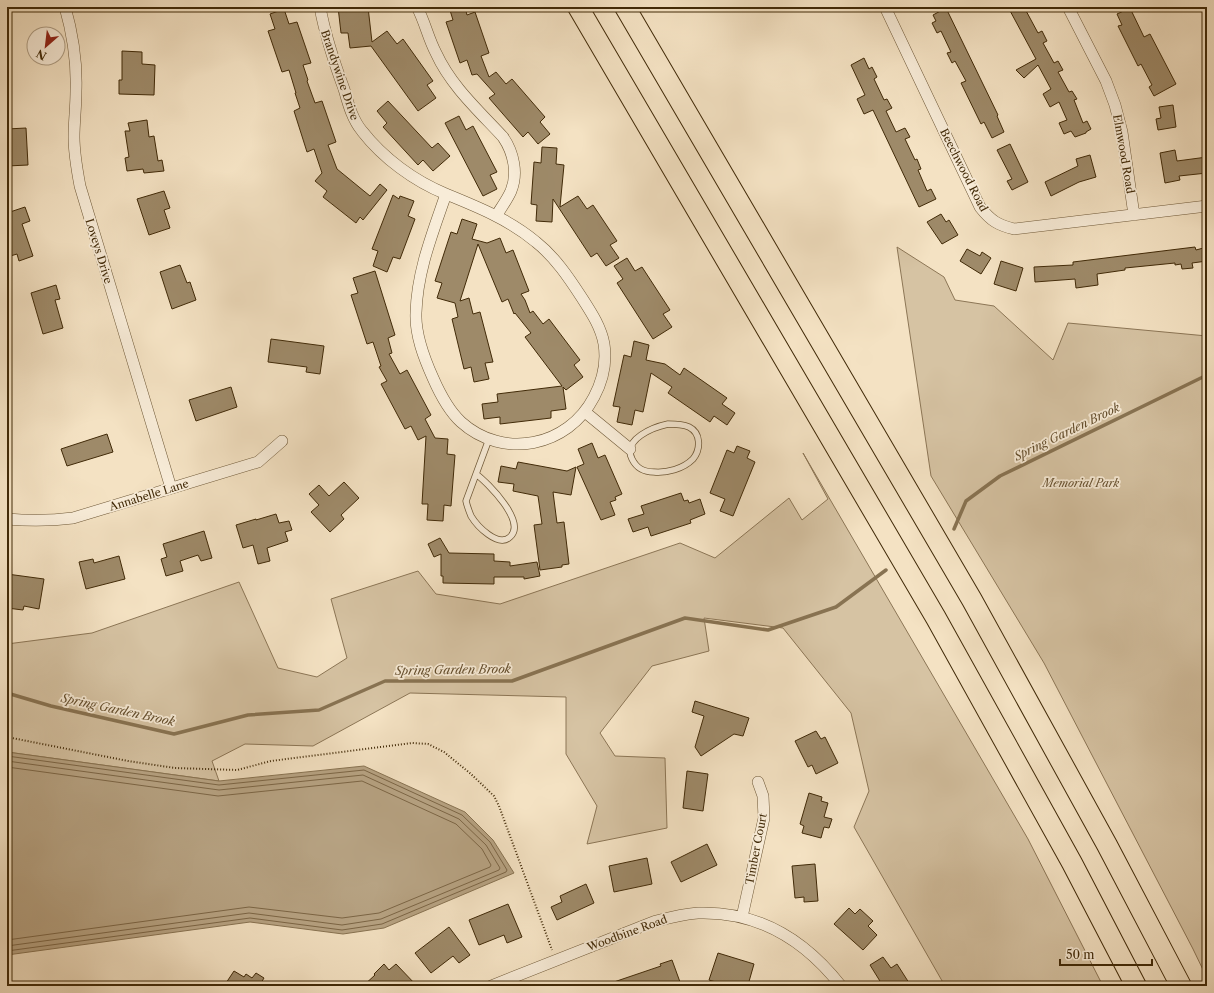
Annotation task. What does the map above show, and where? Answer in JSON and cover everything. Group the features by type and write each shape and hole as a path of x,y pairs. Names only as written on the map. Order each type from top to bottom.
{"highway":[{"path":"578,7 936,618 1072,863 1136,986"},
{"path":"625,7 972,600 1108,845 1181,986"}],"street":[{"name":"Loveys Drive","path":"65,7 71,28 75,56 76,90 74,138 80,186 171,488"},
{"name":"Brandywine Drive","path":"320,7 327,41 352,112 361,130 377,149 394,164 415,178 446,194 496,216 520,229 538,243 571,282 584,301 600,330 604,343 605,357 604,371 599,388 585,412 574,423 555,436 522,444 505,443 489,439 476,433 460,422 449,409 438,390 418,334 416,314 417,298 425,255 446,194"},
{"path":"417,7 424,20 435,52 446,70 460,91 503,137 510,149 514,168 514,182 496,216"},
{"name":"Beechwood Road","path":"885,7 980,207 993,221 1003,226 1014,228 1207,206"},
{"name":"Elmwood Road","path":"1068,7 1106,81 1115,105 1122,132 1134,215"},
{"path":"585,412 630,449"},
{"name":"Annabelle Lane","path":"7,519 54,521 73,518 258,462 282,441"},
{"name":"Timber Court","path":"742,917 764,818 763,796 758,782"},
{"name":"Woodbine Road","path":"491,986 653,922 675,916 697,913 719,913 742,917 776,930 798,943 813,955 841,986"}],"lane":[{"path":"668,424 682,425 690,428 694,431 699,444 697,452 692,459 673,471 662,473 647,472 639,469 631,458 630,449 636,440 644,433 668,424"},
{"path":"476,474 487,483 509,510 515,527 514,533 505,540 500,540 491,536 480,527 472,516 466,501 476,474 489,439"}],"path":[{"path":"7,737 128,761 175,768 238,770 271,761 412,743 428,744 444,752 471,774 494,796 556,960"}],"green space":[{"name":"Memorial Park","path":"897,247 944,277 955,300 994,306 1053,360 1068,323 1207,336 1207,978 1044,663 931,476"},
{"path":"803,453 1028,839 1103,986 945,986 854,827 869,791 851,713 783,628 704,618 709,651 652,666 600,733 615,756 665,758 667,828 587,844 597,806 566,754 566,697 410,693 313,746 245,744 212,761 219,781 7,752 7,644 92,633 239,582 278,668 317,677 347,658 331,599 418,571 436,594 500,604 680,543 715,558 789,498 802,520 828,499"}],"water":[{"path":"7,752 219,781 364,766 465,812 493,840 514,873 384,928 343,934 250,922 7,955"}],"building":[{"path":"338,7 368,7 372,42 387,31 397,44 403,39 433,81 427,85 436,98 418,111 371,46 350,48 348,33 341,33"},
{"path":"449,7 465,7 467,15 475,12 489,53 481,56 489,77 496,72 506,84 512,79 545,117 540,122 550,134 538,144 528,132 523,137 489,98 495,94 477,74 472,75 467,60 460,63 446,22 453,20"},
{"path":"1008,7 1024,7 1038,33 1042,31 1047,41 1043,43 1054,63 1058,61 1063,70 1058,72 1069,92 1072,91 1077,99 1074,100 1083,123 1087,121 1091,129 1086,133 1075,137 1071,131 1064,134 1059,123 1067,120 1059,102 1050,107 1043,94 1051,89 1038,65 1024,78 1016,70 1036,59"},
{"path":"946,8 998,115 997,116 1004,132 992,138 984,122 981,124 961,83 966,81 955,61 952,63 947,53 951,52 941,31 937,33 932,23 936,21 933,15"},
{"path":"1130,8 1144,37 1150,34 1176,84 1154,96 1149,87 1152,85 1141,64 1138,66 1118,26 1122,25 1117,14"},
{"path":"284,9 289,24 297,22 311,63 303,65 315,103 322,101 336,142 328,145 337,169 370,196 380,184 387,190 363,220 360,217 356,223 323,197 327,191 315,181 322,173 314,149 307,152 294,111 300,108 289,70 282,72 268,31 275,29 270,14"},
{"path":"122,51 142,52 142,64 155,65 154,95 119,94 119,80 122,80"},
{"path":"864,58 869,69 872,67 877,77 874,79 884,100 887,99 892,108 886,111 896,132 905,128 910,137 905,139 915,160 917,159 921,169 918,170 927,191 931,189 936,199 919,207 873,110 864,114 857,99 865,95 851,65"},
{"path":"388,101 432,148 438,143 450,156 433,171 423,160 418,165 383,127 387,123 377,111"},
{"path":"1173,105 1176,127 1158,130 1156,119 1161,118 1159,107"},
{"path":"459,116 466,130 473,126 497,172 490,175 497,189 483,196 445,123"},
{"path":"147,120 149,137 154,136 158,161 162,160 164,171 144,173 143,169 127,171 125,158 129,157 125,131 130,131 128,123"},
{"path":"26,128 28,165 7,166 7,129"},
{"path":"1010,144 1028,182 1012,190 1007,181 1012,179 997,150"},
{"path":"542,147 557,148 556,164 564,165 560,207 578,196 587,209 593,205 617,241 610,245 619,258 606,266 597,253 591,257 553,199 552,222 536,221 537,205 531,204 534,162 541,163"},
{"path":"1175,150 1177,161 1207,157 1207,173 1179,176 1180,180 1165,183 1160,153"},
{"path":"1090,155 1096,177 1079,182 1051,196 1045,182 1078,166 1076,159"},
{"path":"164,191 170,208 164,210 170,228 149,235 137,199"},
{"path":"393,195 399,199 400,196 414,201 408,216 415,219 400,259 393,257 387,272 373,266 378,251 372,249"},
{"path":"25,207 30,221 22,224 33,256 19,261 17,254 7,257 7,213"},
{"path":"941,214 946,222 949,220 958,235 942,244 927,222"},
{"path":"462,219 477,224 472,239 487,243 500,238 506,253 513,250 529,291 521,294 530,313 533,311 543,324 549,319 580,360 574,365 583,377 566,390 563,387 566,409 551,411 551,418 500,424 500,417 484,419 482,404 498,402 497,394 562,386 525,337 531,333 515,313 514,314 508,299 502,302 478,244 460,301 469,298 473,314 480,312 493,362 485,363 489,379 474,382 471,367 464,369 452,319 458,317 455,303 437,298 442,283 435,281 451,232 457,234"},
{"path":"1195,247 1196,250 1207,247 1207,261 1192,263 1193,268 1182,269 1181,264 1175,265 1175,263 1125,268 1125,270 1097,274 1098,285 1076,288 1075,279 1035,282 1034,267 1073,265 1073,262"},
{"path":"967,249 980,256 982,252 991,258 981,274 960,261"},
{"path":"627,258 635,271 642,267 670,310 663,314 672,327 653,339 617,283 623,279 614,266"},
{"path":"1001,261 1023,268 1016,291 994,284"},
{"path":"180,265 187,283 190,282 196,300 172,309 160,272"},
{"path":"375,271 395,335 388,338 392,353 389,354 400,374 407,370 431,415 425,419 435,438 448,439 447,454 455,455 451,506 444,505 443,521 427,520 428,504 422,504 426,436 418,440 411,426 405,429 381,384 387,381 379,367 381,366 373,342 367,344 351,295 358,293 353,278"},
{"path":"56,285 60,299 55,300 63,328 43,334 31,293"},
{"path":"271,339 324,346 320,374 306,372 307,367 268,362"},
{"path":"634,341 649,345 646,360 665,364 680,375 684,368 727,398 722,404 735,413 727,425 714,416 710,422 668,393 672,387 651,373 643,412 635,410 632,425 617,422 620,407 613,406 624,355 631,357"},
{"path":"231,387 237,407 196,421 189,400"},
{"path":"107,434 113,452 67,466 61,449"},
{"path":"592,443 598,458 605,455 622,494 615,497 616,500 610,502 615,515 601,520 577,467 584,464 578,449"},
{"path":"737,446 750,451 747,458 755,462 733,516 720,511 725,499 710,493 727,450 734,453"},
{"path":"518,462 567,471 576,467 571,495 553,492 557,523 564,522 569,564 562,565 562,567 540,570 534,525 542,524 538,496 513,491 514,484 498,482 501,466 516,469"},
{"path":"344,482 359,498 341,515 344,519 330,532 311,512 319,505 309,494 319,485 329,496"},
{"path":"681,493 684,501 688,500 689,503 700,499 705,514 690,520 691,523 651,536 648,527 633,532 628,519 644,514 641,506"},
{"path":"276,514 279,523 289,521 292,530 285,532 288,541 267,548 270,561 258,564 253,545 243,548 236,525"},
{"path":"204,531 212,558 201,561 198,555 180,561 183,571 166,576 161,559 167,557 163,544"},
{"path":"440,538 449,553 494,554 494,561 510,562 510,566 537,562 540,576 524,579 524,577 494,577 494,584 443,583 443,576 441,576 441,554 434,557 428,544"},
{"path":"119,556 125,579 86,589 79,562 93,559 94,563"},
{"path":"7,574 44,579 39,609 24,606 23,610 7,608"},
{"path":"695,701 749,718 743,736 734,734 701,756 695,747 704,716 692,712"},
{"path":"816,731 821,739 825,737 838,763 816,774 812,765 808,767 795,741"},
{"path":"687,771 708,774 703,811 683,808"},
{"path":"809,793 822,797 821,801 828,803 824,817 832,819 829,828 824,827 821,838 802,833 804,826 800,824"},
{"path":"707,844 717,865 681,882 671,862"},
{"path":"647,858 652,884 614,892 609,866"},
{"path":"815,864 818,901 804,902 804,897 795,898 792,866"},
{"path":"586,884 594,903 557,920 551,907 562,902 560,896"},
{"path":"508,904 522,937 507,943 504,935 479,945 469,920"},
{"path":"849,908 855,914 860,909 873,921 868,926 877,935 863,950 834,924"},
{"path":"449,927 470,955 459,963 453,956 431,973 415,953"},
{"path":"718,953 754,964 748,985 739,982 737,986 729,986 709,980"},
{"path":"883,957 891,968 897,964 911,986 883,986 870,965"},
{"path":"672,960 680,982 669,986 608,986 608,984 661,966 660,964"},
{"path":"384,964 389,970 396,964 417,986 363,986"},
{"path":"234,971 244,977 246,974 252,978 256,973 264,978 261,983 265,986 224,986"}],"waterway":[{"name":"Spring Garden Brook","path":"954,529 966,501 1000,476 1207,375"},
{"name":"Spring Garden Brook","path":"7,693 51,706 174,734 248,715 319,710 385,681 512,681 685,618 768,630 836,607 886,570"}]}
